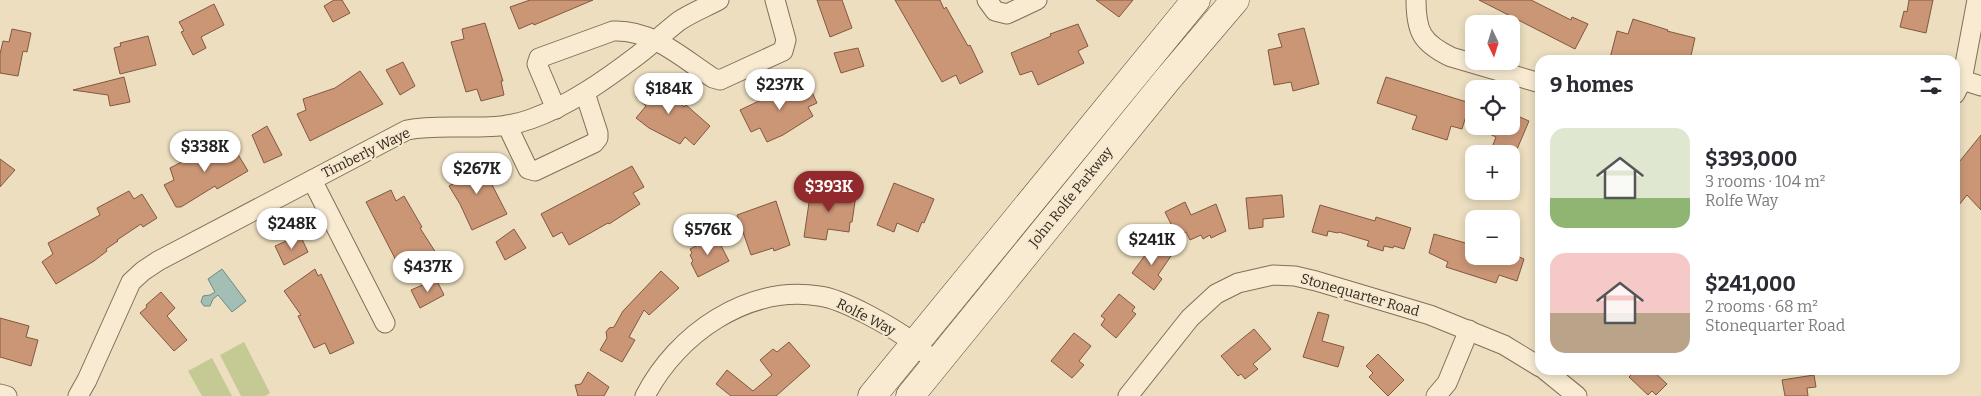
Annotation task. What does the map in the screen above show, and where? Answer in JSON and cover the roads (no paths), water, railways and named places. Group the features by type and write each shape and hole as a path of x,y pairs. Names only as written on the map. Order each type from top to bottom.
{"main road":[{"name":"John Rolfe Parkway","path":"872,396 1196,0"},
{"name":"John Rolfe Parkway","path":"910,396 1167,80 1235,0"}],"street":[{"name":"Timberly Waye","path":"78,396 131,282 143,271 407,130 425,127 489,128 530,120 556,109 584,93 680,21 719,0"},
{"path":"556,109 537,64 539,58 614,31 640,33 656,40 713,78 720,80 783,51 786,40 775,0"},
{"path":"987,0 995,11 1006,14 1037,0"},
{"path":"1416,0 1420,32 1427,42 1438,51 1535,81"},
{"path":"1960,78 1977,0"},
{"path":"1960,87 1981,86"},
{"path":"507,125 528,169 535,170 594,143 598,138 584,93"},
{"path":"312,180 385,323"},
{"name":"Stonequarter Road","path":"1128,396 1201,307 1216,294 1250,279 1273,275 1295,276 1430,315 1504,345 1535,364"},
{"name":"Rolfe Way","path":"645,396 665,366 692,336 728,312 772,297 794,295 820,296 844,303 915,343 936,364"},
{"path":"1436,396 1447,383 1469,330"},
{"path":"1551,375 1577,396"},
{"path":"0,394 7,396"}],"water":[{"path":"222,269 246,301 232,312 218,295 213,299 210,306 204,306 201,302 203,296 215,292 208,279"}]}
